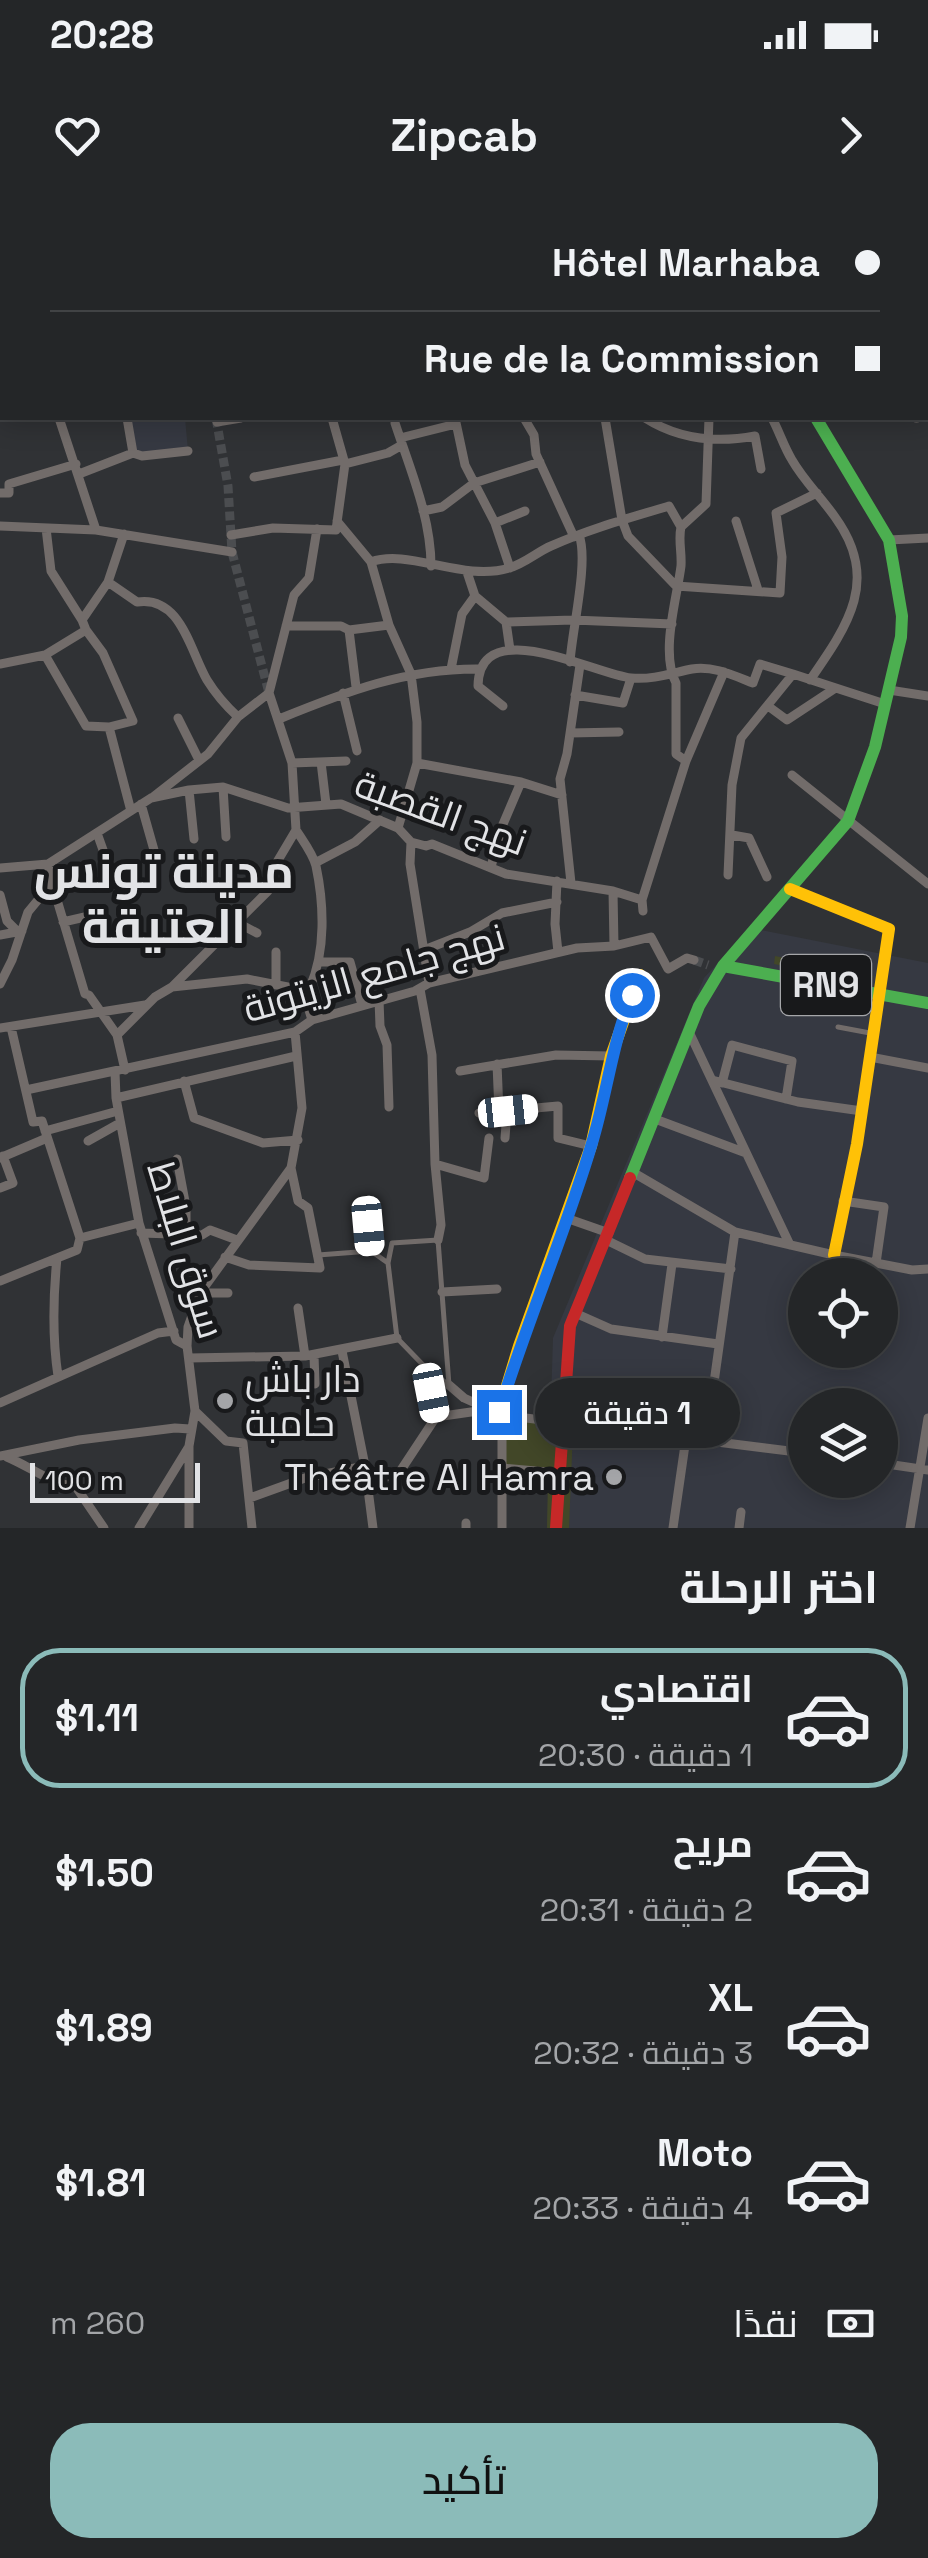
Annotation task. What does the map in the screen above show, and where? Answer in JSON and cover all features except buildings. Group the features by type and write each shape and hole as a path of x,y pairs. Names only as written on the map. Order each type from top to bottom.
{"main road":[{"path":"556,1528 568,1336 575,1312 717,967 848,822 866,779 887,697 902,616 889,540 817,420"},
{"path":"790,889 888,929 862,1111 834,1255"},
{"name":"RN9","path":"717,967 928,1003"},
{"path":"498,1412 592,1146 611,1056 640,976"}],"street":[{"path":"61,420 96,530"},
{"path":"127,420 132,452"},
{"path":"217,422 229,420"},
{"path":"230,535 273,528 336,530 344,462 333,420"},
{"path":"525,420 534,435 540,462 584,546 573,620 575,695 560,779 571,883"},
{"path":"606,420 628,536 676,586 780,593 782,557 776,513 817,493"},
{"path":"649,420 674,432 707,440 726,442 755,436 761,470"},
{"path":"681,526 706,504 709,420"},
{"path":"773,420 792,461 838,520 855,552 859,586 852,609 810,680"},
{"path":"254,477 388,452 401,441 456,421 465,465 496,523 510,568"},
{"path":"395,423 423,511 431,545 431,566"},
{"path":"0,493 8,492 9,484 132,452 142,456 188,451"},
{"path":"423,511 442,507 474,482 540,462"},
{"path":"370,562 380,559 467,572 510,568 577,536 669,506 681,526 682,560 672,624 672,676 676,682 676,754 686,762 724,672"},
{"path":"496,523 525,511"},
{"path":"337,521 370,562 389,625 410,674 417,722 417,763 398,828"},
{"path":"736,521 758,590"},
{"path":"0,526 96,530 232,552"},
{"path":"45,655 86,726 109,727 133,720 104,653 51,571 46,528"},
{"path":"172,987 247,979 303,990 310,987 318,962 322,929 315,862 296,830 292,763 270,693 294,595 309,578 317,530"},
{"path":"0,664 45,655 84,625 108,582 124,534"},
{"path":"889,540 928,538"},
{"path":"467,572 475,596 506,622 672,624"},
{"path":"108,582 137,602 149,600 164,608 182,624 207,680 238,717"},
{"path":"451,668 462,614 475,596"},
{"path":"506,622 510,650"},
{"path":"286,626 341,626 349,630 389,625"},
{"path":"349,630 356,687"},
{"path":"503,706 478,686 480,669 486,659 522,648 632,678 672,676 696,668 752,682 760,664 834,689 887,697 928,696"},
{"path":"279,720 356,687 451,668 480,669"},
{"path":"728,875 732,785 741,738 792,674"},
{"path":"575,695 623,702 632,678"},
{"path":"768,706 787,720 834,689"},
{"path":"154,850 146,802 208,754 238,717 270,693"},
{"path":"343,693 358,751"},
{"path":"178,718 199,760"},
{"path":"109,727 130,811"},
{"path":"570,733 618,732"},
{"path":"292,763 346,761"},
{"path":"321,762 326,804"},
{"name":"نهج القصبة","path":"0,868 48,864 146,802 188,790 223,787 288,808 340,804 398,828 412,842 432,844 506,874 613,891 643,905 686,762"},
{"path":"417,763 521,782 562,795"},
{"path":"792,775 928,884"},
{"path":"491,867 501,829 521,782"},
{"path":"223,787 226,836"},
{"path":"188,790 194,839"},
{"path":"315,862 355,842 380,820"},
{"path":"48,864 84,994 90,994 117,1036 268,892 277,862 296,830"},
{"path":"97,832 113,878"},
{"path":"732,836 749,838 767,877"},
{"path":"412,842 410,864 424,950 432,1055 438,1240"},
{"path":"557,881 558,952"},
{"path":"212,884 242,882 268,892"},
{"path":"0,984 28,912 52,884"},
{"path":"613,891 614,946"},
{"path":"0,895 6,921 20,931"},
{"path":"424,950 470,932 502,913 558,902"},
{"path":"64,922 102,913"},
{"path":"238,923 257,933"},
{"path":"0,935 20,931"},
{"name":"نهج جامع الزيتونة","path":"26,1090 295,1032 312,1020 558,952 651,937 667,969 688,958 694,960"},
{"path":"276,952 276,985"},
{"path":"318,962 350,962 362,1006"},
{"path":"303,990 312,1020"},
{"path":"379,1000 389,1107"},
{"path":"0,1281 77,1250 80,1238 42,1121 33,1122 6,1027 148,1005"},
{"path":"224,1257 248,1265 320,1268 308,1208 298,1201 292,1168 302,1108 295,1032"},
{"path":"689,1032 717,1082 790,1246"},
{"name":"سوق البلاط","path":"117,1036 120,1071 116,1098 140,1228 176,1340 187,1346 189,1358 196,1411 189,1446 189,1528"},
{"path":"717,1082 732,1045 792,1061 786,1099"},
{"path":"460,1071 556,1055 611,1056"},
{"path":"116,1098 296,1056"},
{"path":"870,1057 928,1068"},
{"path":"497,1064 505,1138"},
{"path":"184,1081 194,1118 263,1143 298,1140"},
{"path":"717,1082 786,1099 862,1111"},
{"path":"479,1113 558,1106 558,1138 592,1146"},
{"path":"0,1188 13,1182 2,1157 46,1134 118,1111"},
{"path":"654,1119 747,1153"},
{"path":"88,1141 120,1123"},
{"path":"435,1164 484,1178 488,1138"},
{"path":"177,1159 186,1207 186,1235"},
{"path":"187,1346 188,1326 200,1292 292,1168"},
{"path":"634,1173 735,1232 852,1258"},
{"path":"843,1200 884,1207 877,1258"},
{"path":"566,1218 645,1258 730,1269"},
{"path":"80,1238 140,1228 186,1235 202,1235 210,1230 237,1240"},
{"path":"706,1440 735,1232"},
{"path":"57,1258 53,1296 58,1376"},
{"path":"662,1338 672,1264"},
{"path":"898,1265 928,1270"},
{"path":"442,1292 497,1290"},
{"path":"200,1292 228,1293"},
{"path":"298,1308 316,1384"},
{"path":"575,1312 610,1329 718,1344"},
{"path":"0,1403 158,1333 174,1331"},
{"path":"189,1358 309,1356 397,1338"},
{"path":"342,1351 372,1528"},
{"path":"367,1483 399,1473 436,1418 426,1368"},
{"path":"449,1385 464,1398 498,1412 788,1451"},
{"path":"196,1411 226,1442 243,1443 252,1528"},
{"path":"436,1418 498,1412"},
{"path":"498,1412 502,1528"},
{"path":"910,1528 924,1469 928,1418"},
{"path":"2,1456 79,1440 175,1428 190,1430"},
{"path":"673,1528 686,1438"},
{"path":"138,1528 189,1446"},
{"path":"2,1456 28,1466 54,1484 76,1487 104,1528"},
{"path":"898,1465 924,1469"},
{"path":"250,1498 305,1478 364,1466"},
{"path":"501,1468 558,1473"},
{"path":"739,1528 741,1512"}],"lane":[{"path":"838,1026 874,1034"},
{"path":"366,1200 370,1251"},
{"path":"438,1240 449,1385 397,1338 388,1263 392,1243 438,1240"},
{"path":"318,1256 370,1251 388,1263"}],"shaded area":[{"path":"127,420 185,420 188,451 133,453"},
{"path":"750,928 928,963 928,1528 547,1528 553,1338 704,978"}],"green space":[{"path":"775,956 873,976 871,984 774,964"},
{"path":"505,1416 573,1430 569,1528 547,1528 548,1477 506,1474"}],"tunnel":[{"path":"216,420 228,486 232,552 269,693"},
{"path":"694,960 708,965"}],"traffic: fast":[{"path":"723,966 848,821 875,747 901,637 902,616 889,540 817,420"},
{"path":"630,1178 699,1006 723,966 928,1003"}],"traffic: slow":[{"path":"790,889 889,929 857,1144 834,1255"},
{"path":"499,1412 591,1146 611,1056 640,975"}],"traffic: jam":[{"path":"556,1528 570,1326 630,1178"}],"place":[{"name":"دار باش حامبة","path":"225,1401"},
{"name":"Théâtre Al Hamra","path":"614,1477"}],"district":[{"name":"مدينة تونس العتيقة","path":"164,898"}],"route":[{"path":"499,1412 592,1146 611,1056 632,995"}]}
